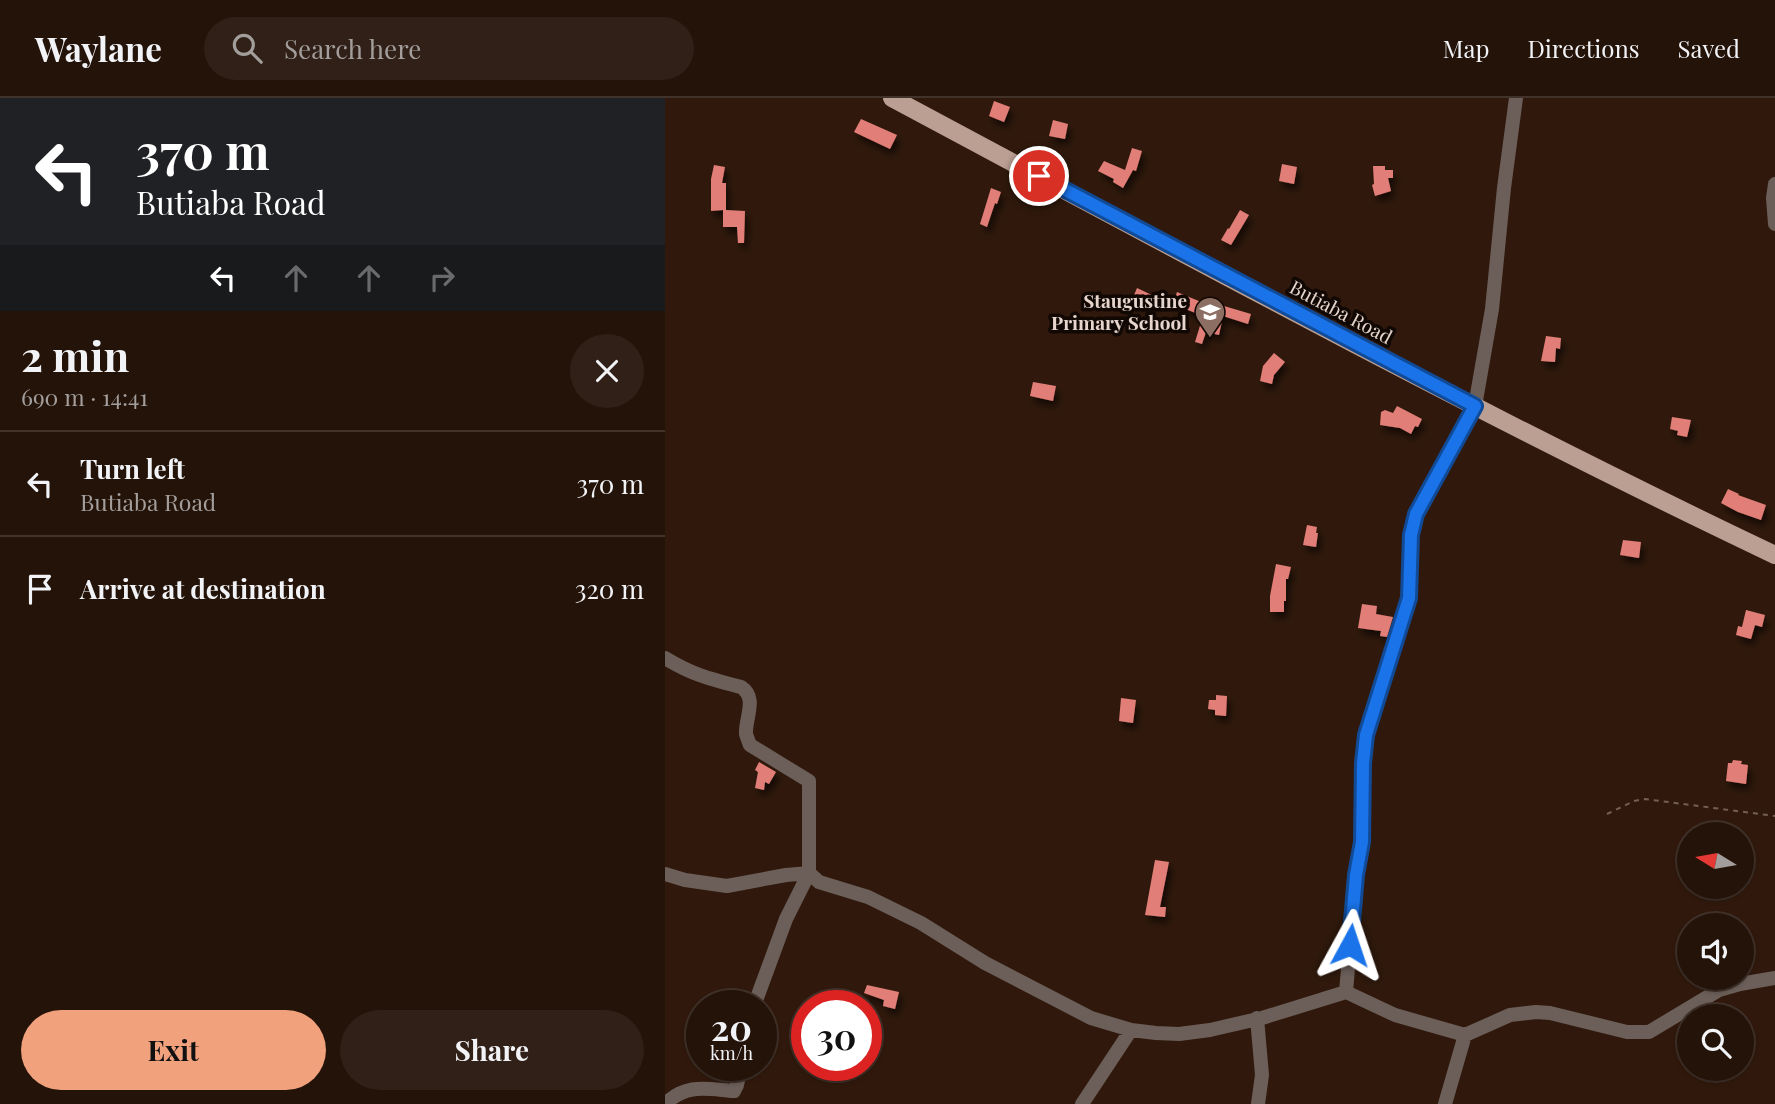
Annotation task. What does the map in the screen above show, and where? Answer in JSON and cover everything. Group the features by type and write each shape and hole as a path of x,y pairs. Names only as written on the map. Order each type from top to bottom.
{"main road":[{"name":"Butiaba Road","path":"892,98 1475,406 1647,494 1775,555"}],"street":[{"path":"1346,992 1356,875 1362,842 1366,735 1409,598 1411,535 1416,514 1475,406 1492,309 1504,188 1517,98"},
{"path":"1775,184 1775,224"},
{"path":"665,658 703,678 746,690 750,697 746,735 750,745 809,781 810,873 786,919 760,990"},
{"path":"665,874 727,886 810,873 819,882 868,897 921,923 985,963 1091,1018 1131,1030 1156,1033 1179,1034 1210,1030 1346,992 1395,1015 1465,1035 1510,1015 1536,1012 1551,1013 1627,1032 1649,1032 1719,990 1775,978"},
{"path":"1257,1018 1262,1075 1258,1104"},
{"path":"1082,1104 1131,1030"},
{"path":"1445,1104 1465,1035"},
{"path":"665,1104 675,1095 693,1089 734,1091 738,1081"}],"path":[{"path":"1607,814 1634,801 1645,799 1775,816"}],"building":[{"path":"994,101 1010,107 1004,122 989,116"},
{"path":"861,119 897,135 890,149 854,132"},
{"path":"1053,120 1068,124 1065,139 1049,136"},
{"path":"1132,148 1142,151 1136,171 1133,170 1123,188 1113,182 1114,179 1098,171 1104,161 1125,170"},
{"path":"1282,164 1297,167 1294,184 1279,181"},
{"path":"714,165 725,167 722,183 726,183 726,210 745,211 744,243 738,243 737,227 723,227 723,210 711,211"},
{"path":"1373,166 1385,166 1385,170 1393,170 1393,178 1388,178 1391,191 1375,196 1372,185"},
{"path":"991,188 1001,192 987,227 980,224"},
{"path":"1240,210 1249,215 1231,245 1221,240"},
{"path":"1137,288 1156,297 1151,308 1132,300"},
{"path":"1177,292 1206,304 1207,301 1251,314 1248,324 1223,316 1219,335 1206,332 1202,344 1195,342 1203,316 1173,304"},
{"path":"1546,336 1561,338 1560,349 1556,348 1555,362 1541,361"},
{"path":"1274,353 1285,362 1274,375 1272,384 1260,381 1263,366"},
{"path":"1033,382 1056,386 1053,401 1030,396"},
{"path":"1397,406 1422,419 1411,434 1400,428 1380,425 1381,412 1385,410 1393,413"},
{"path":"1672,417 1691,420 1687,437 1677,435 1678,431 1670,429"},
{"path":"1728,489 1766,505 1761,520 1721,503"},
{"path":"1307,525 1317,527 1316,547 1303,545"},
{"path":"1623,540 1641,542 1639,558 1620,555"},
{"path":"1276,564 1291,567 1286,579 1284,612 1270,612"},
{"path":"1362,604 1377,606 1376,614 1393,617 1387,637 1380,636 1381,631 1358,628"},
{"path":"1746,610 1765,615 1762,627 1755,625 1751,639 1736,635 1738,626 1742,627"},
{"path":"1216,695 1227,696 1226,716 1215,715 1215,710 1208,709 1209,700 1216,700"},
{"path":"1121,698 1136,700 1133,723 1119,721"},
{"path":"1733,760 1748,765 1746,784 1726,781 1728,763"},
{"path":"759,762 776,772 769,784 765,782 764,790 755,788 758,772 755,770"},
{"path":"1155,860 1169,862 1160,907 1166,907 1165,917 1145,915"},
{"path":"867,985 899,992 895,1009 883,1006 882,990 865,990"}],"place":[{"name":"Staugustine Primary School","path":"1210,339"}],"route":[{"path":"1039,176 1475,406 1416,514 1413,526 1409,598 1366,735 1362,842 1356,875 1350,945"}]}
